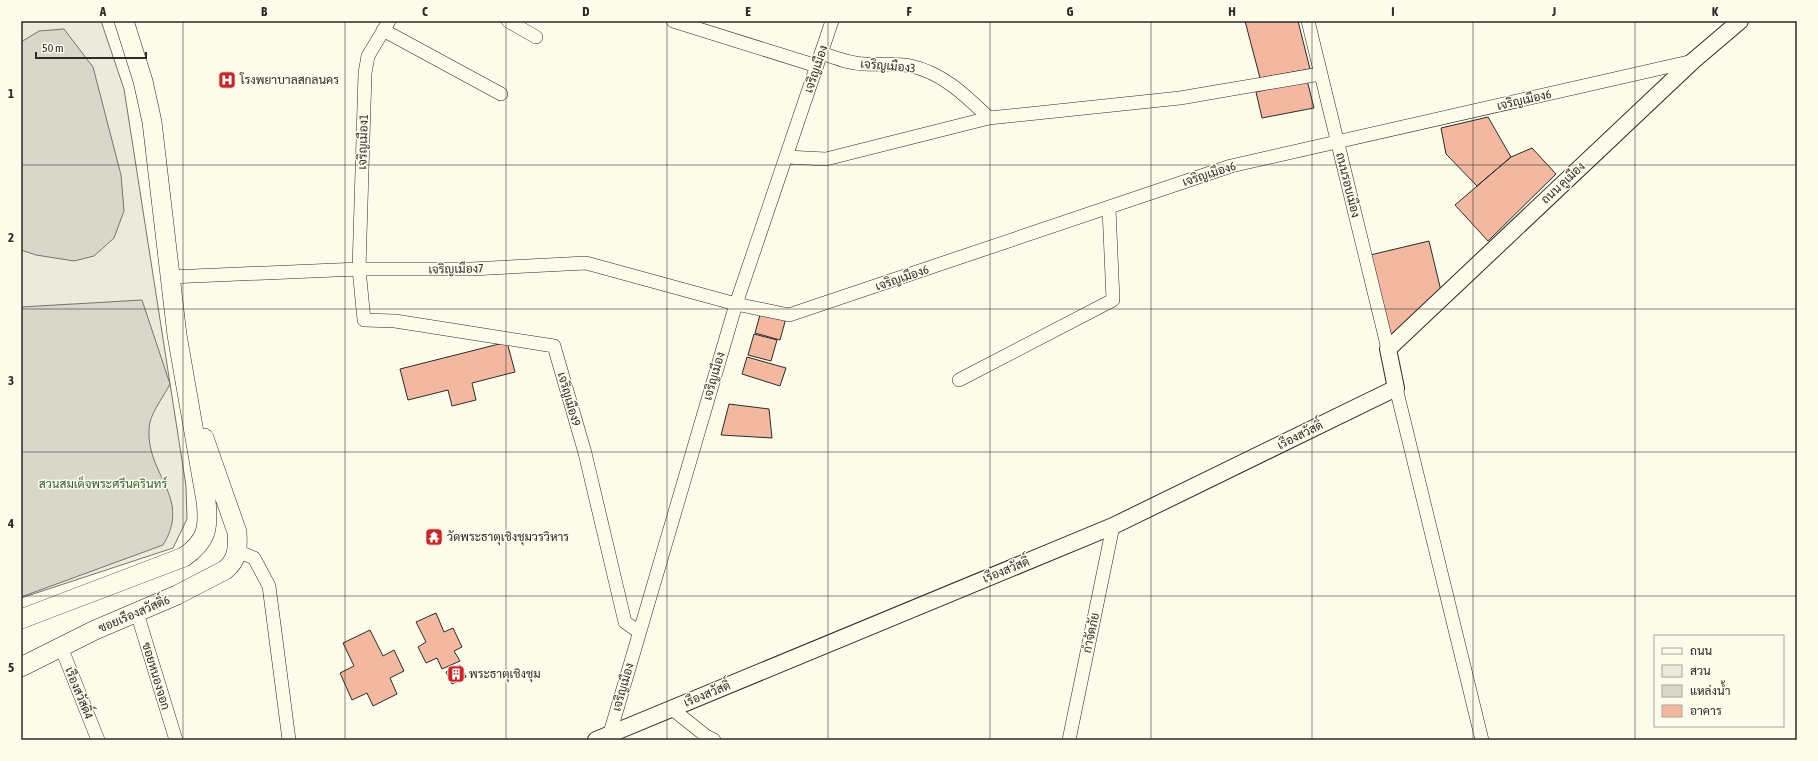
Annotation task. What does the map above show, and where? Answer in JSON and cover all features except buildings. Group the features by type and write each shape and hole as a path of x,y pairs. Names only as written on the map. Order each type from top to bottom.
{"main road":[{"path":"21,619 184,557 200,543 206,530 207,507 185,384 170,277 152,122 143,81 124,21"},
{"name":"ซอยเรืองสวัสดิ์6","path":"21,667 61,646 177,595 232,565 237,551 237,532 185,384"}],"street":[{"path":"508,21 536,37"},
{"name":"เจริญเมือง3","path":"673,21 819,60 909,66 922,69 936,75 956,88 989,118"},
{"name":"เจริญเมือง","path":"604,738 639,632 736,304 832,21"},
{"name":"ถนนรอบเมือง","path":"1308,21 1388,349"},
{"name":"ถนน คูเมือง","path":"1388,349 1693,61 1740,21"},
{"path":"386,26 502,94"},
{"name":"เจริญเมือง1","path":"364,320 359,269 365,73 368,56 386,26"},
{"name":"เจริญเมือง6","path":"736,304 789,315 1231,166 1693,61"},
{"path":"786,157 826,159 868,150 940,129 989,118 1180,98 1320,74"},
{"path":"959,380 1113,300 1109,208"},
{"name":"เจริญเมือง7","path":"170,277 359,269 471,269 586,263 736,304"},
{"name":"เจริญเมือง9","path":"364,320 395,321 554,346 585,453 625,622 639,632"},
{"path":"1388,349 1396,388 1482,740"},
{"name":"เรืองสวัสดิ์","path":"604,738 671,708 1113,526 1396,388"},
{"name":"กำจัดภัย","path":"1069,740 1113,526"},
{"path":"237,551 254,558 269,586 289,740"},
{"name":"ซอยหนองจอก","path":"137,613 176,740"},
{"name":"เรืองสวัสดิ์4","path":"61,646 98,740"},
{"path":"671,708 706,736 714,740"}],"green space":[{"name":"สวนสมเด็จพระศรีนครินทร์","path":"21,21 101,21 124,89 186,486 187,519 173,548 21,598"}],"water":[{"path":"64,29 93,67 121,175 124,211 114,238 94,256 74,261 36,255 21,250 21,42 39,31"},
{"path":"142,300 170,384 151,417 149,435 151,450 171,501 173,515 170,529 163,545 21,597 21,307"}],"place":[{"name":"โรงพยาบาลสกลนคร","path":"227,80"},
{"name":"วัดพระธาตุเชิงชุมวรวิหาร","path":"434,537"},
{"name":"พระธาตุเชิงชุม","path":"456,674"}]}
